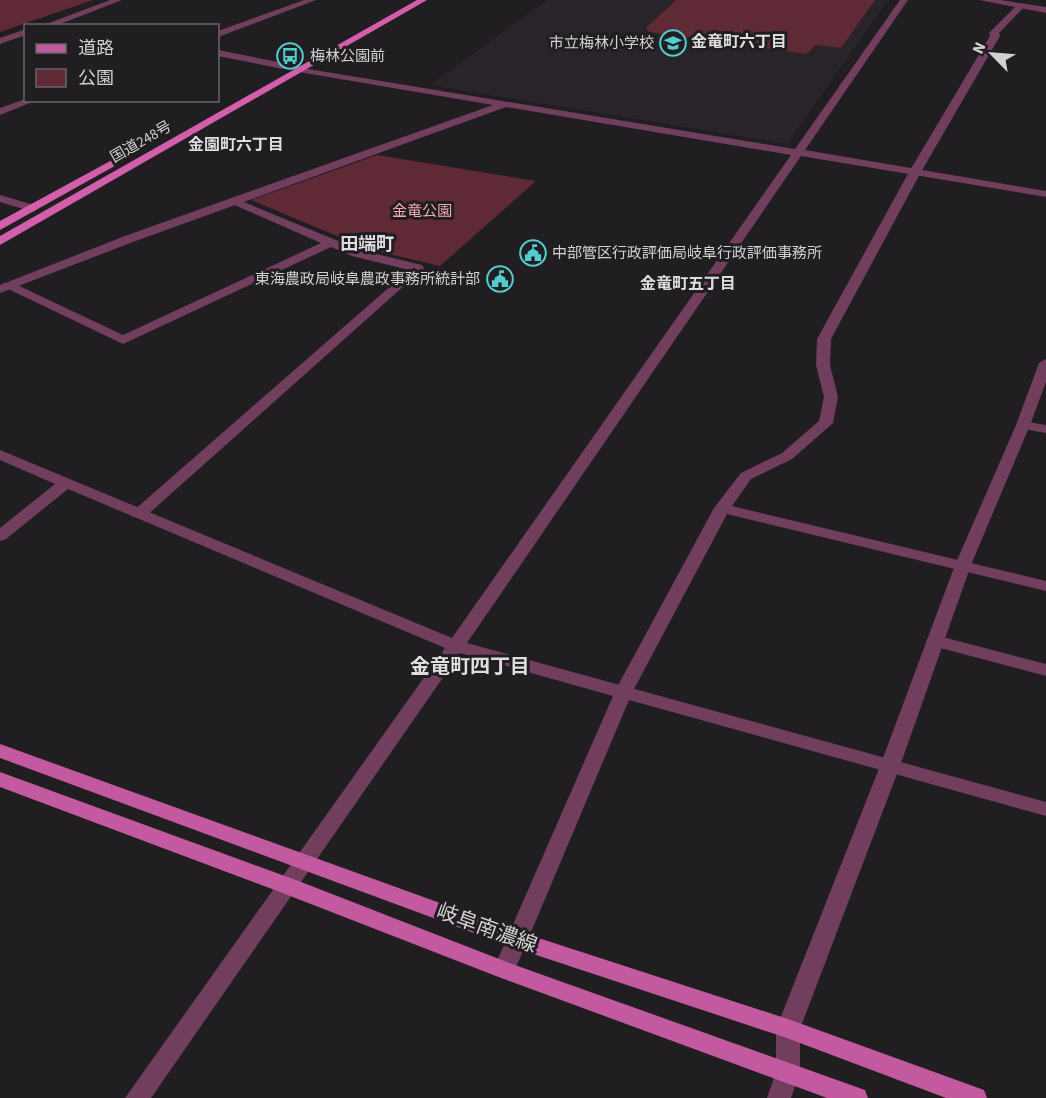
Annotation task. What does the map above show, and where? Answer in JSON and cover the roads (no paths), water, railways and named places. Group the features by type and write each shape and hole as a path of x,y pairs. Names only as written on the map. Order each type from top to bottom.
{"highway":[{"path":"323,44 403,0"},
{"name":"国道248号","path":"0,241 423,0"},
{"path":"272,72 303,55"},
{"name":"国道248号","path":"0,226 137,149"}],"main road":[{"name":"岐阜南濃線","path":"0,752 517,940 788,1029 975,1098"},
{"name":"岐阜南濃線","path":"0,779 288,886 504,970 856,1098"}],"street":[{"path":"51,24 118,0"},
{"path":"219,34 312,0"},
{"path":"137,1098 306,862 904,0"},
{"path":"983,0 1031,5 1046,10"},
{"path":"504,970 624,691 722,508 746,476 787,456 826,423 831,397 823,365 824,339 915,172 995,36 994,33 1031,5"},
{"path":"0,41 24,34"},
{"path":"219,53 283,66"},
{"path":"299,69 1046,194"},
{"path":"0,112 27,102"},
{"path":"4,287 234,201 508,103"},
{"path":"0,198 33,208"},
{"path":"139,514 418,268 356,252 234,201"},
{"path":"4,287 123,340 332,242"},
{"path":"779,1098 788,1072 788,1029 890,766 963,565 1023,424 1046,363"},
{"path":"1023,424 1046,429"},
{"path":"0,455 455,645 1046,809"},
{"path":"0,536 67,482"},
{"path":"722,508 1046,586"},
{"path":"935,641 1046,670"}],"place":[{"name":"市立梅林小学校","path":"673,43"},
{"name":"梅林公園前","path":"290,56"},
{"name":"中部管区行政評価局岐阜行政評価事務所","path":"533,253"},
{"name":"東海農政局岐阜農政事務所統計部","path":"500,279"}],"district":[{"name":"金竜町六丁目","path":"739,42"},
{"name":"金園町六丁目","path":"236,145"},
{"name":"田端町","path":"367,244"},
{"name":"金竜町五丁目","path":"688,284"},
{"name":"金竜町四丁目","path":"470,667"}],"park label":[{"name":"金竜公園","path":"422,211"}]}
